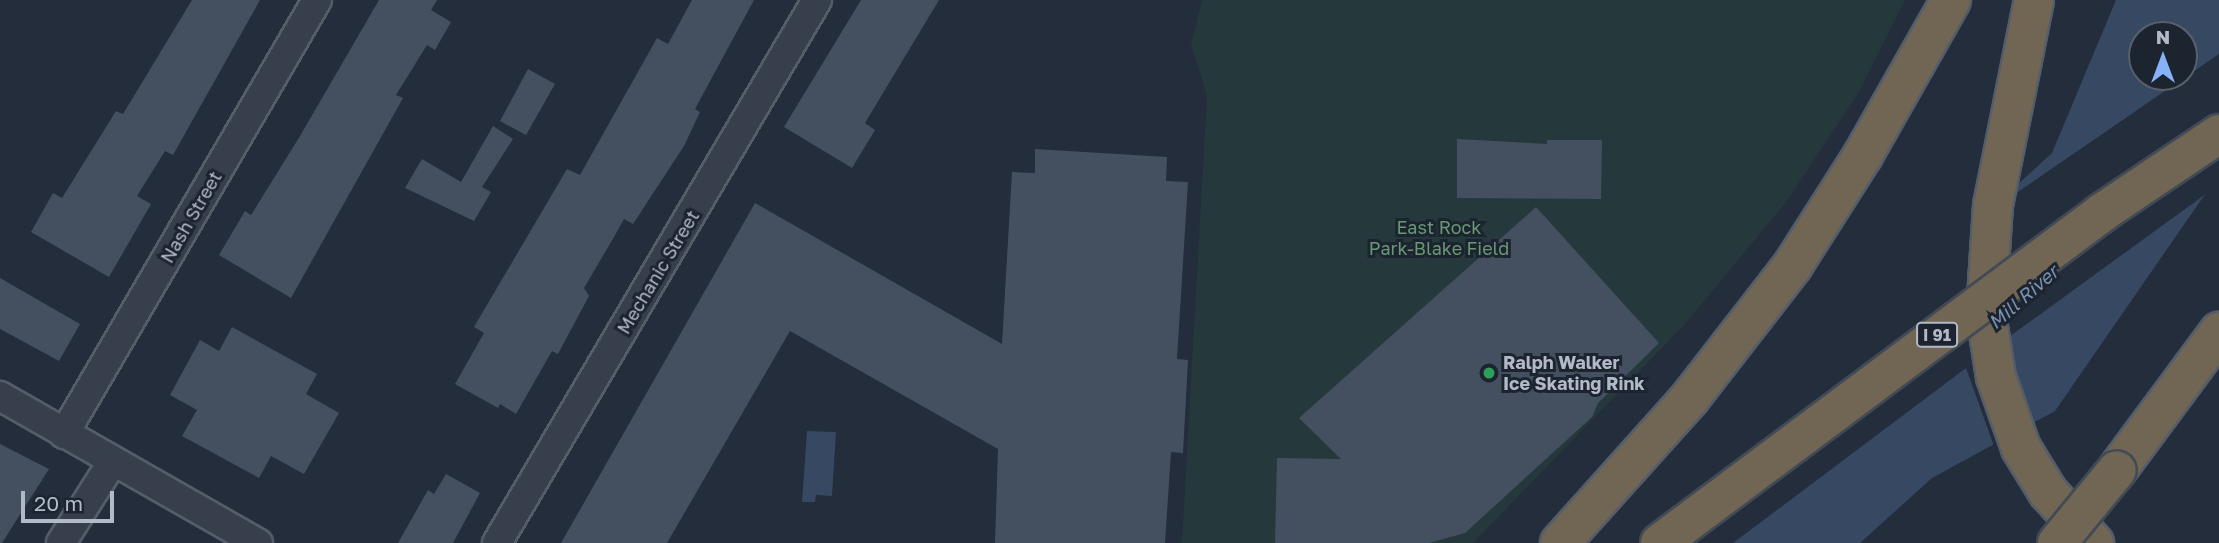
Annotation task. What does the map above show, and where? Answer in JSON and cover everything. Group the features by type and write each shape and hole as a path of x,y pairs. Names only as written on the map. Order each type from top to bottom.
{"highway":[{"path":"1560,543 1707,377 1786,275 1832,206 1951,0"},
{"path":"2034,0 1987,242 1986,314 2002,398 2031,466 2064,512 2094,543"},
{"name":"I 91","path":"1660,543 2103,212 2219,134"},
{"path":"2057,543 2117,470 2219,332"}],"street":[{"name":"Nash Street","path":"64,433 317,0"},
{"name":"Mechanic Street","path":"497,543 817,0"},
{"path":"0,397 258,543"},
{"path":"61,543 113,461"}],"green space":[{"name":"East Rock Park-Blake Field","path":"1202,0 1905,0 1859,92 1787,201 1685,324 1473,543 1182,543 1207,95 1191,44"}],"water":[{"name":"Mill River","path":"2116,0 2219,0 2219,174 2055,411 1932,478 1860,543 1680,543 1902,290 2052,153"},
{"path":"807,431 836,432 832,496 816,495 815,502 802,502"}],"pier":[{"path":"2219,54 2219,181 2214,188 2006,339 2033,427 1995,449 1966,368 1733,543 1677,543 1675,485 1768,391 1960,236 2017,180 2015,194 2165,91 2198,91 2198,68"}],"building":[{"path":"192,0 260,0 173,155 165,151 137,196 151,204 109,277 31,232 53,193 62,198 116,111 123,114"},
{"path":"379,0 437,0 431,10 451,22 435,50 427,45 396,95 403,98 291,298 219,255 245,211 251,215"},
{"path":"692,0 754,0 695,109 700,112 684,146 633,224 624,219 584,288 589,296 558,354 552,351 516,414 500,404 498,408 455,384 484,333 474,327 567,169 580,175 657,38 668,44"},
{"path":"861,0 939,0 865,123 875,130 852,168 784,127"},
{"path":"528,69 555,84 526,135 500,121"},
{"path":"493,126 513,139 482,187 491,192 474,221 405,188 422,159 461,182"},
{"path":"1457,139 1547,144 1547,140 1602,140 1601,199 1457,198"},
{"path":"1035,149 1167,157 1166,181 1188,182 1177,359 1188,360 1183,453 1171,452 1165,543 995,543 998,449 790,331 667,543 561,543 755,203 1002,344 1012,172 1035,173"},
{"name":"Ralph Walker Ice Skating Rink","path":"1536,207 1659,343 1598,403 1592,417 1465,533 1429,543 1275,543 1277,458 1341,459 1299,418"},
{"path":"0,278 80,324 59,361 0,329"},
{"path":"232,327 317,374 306,394 339,413 304,474 271,456 259,478 182,436 197,410 170,395 200,340 219,351"},
{"path":"0,444 49,469 2,543 0,543"},
{"path":"446,474 480,493 453,543 398,543 428,490 434,494"}],"place":[{"name":"Ralph Walker Ice Skating Rink","path":"1489,373"}]}
